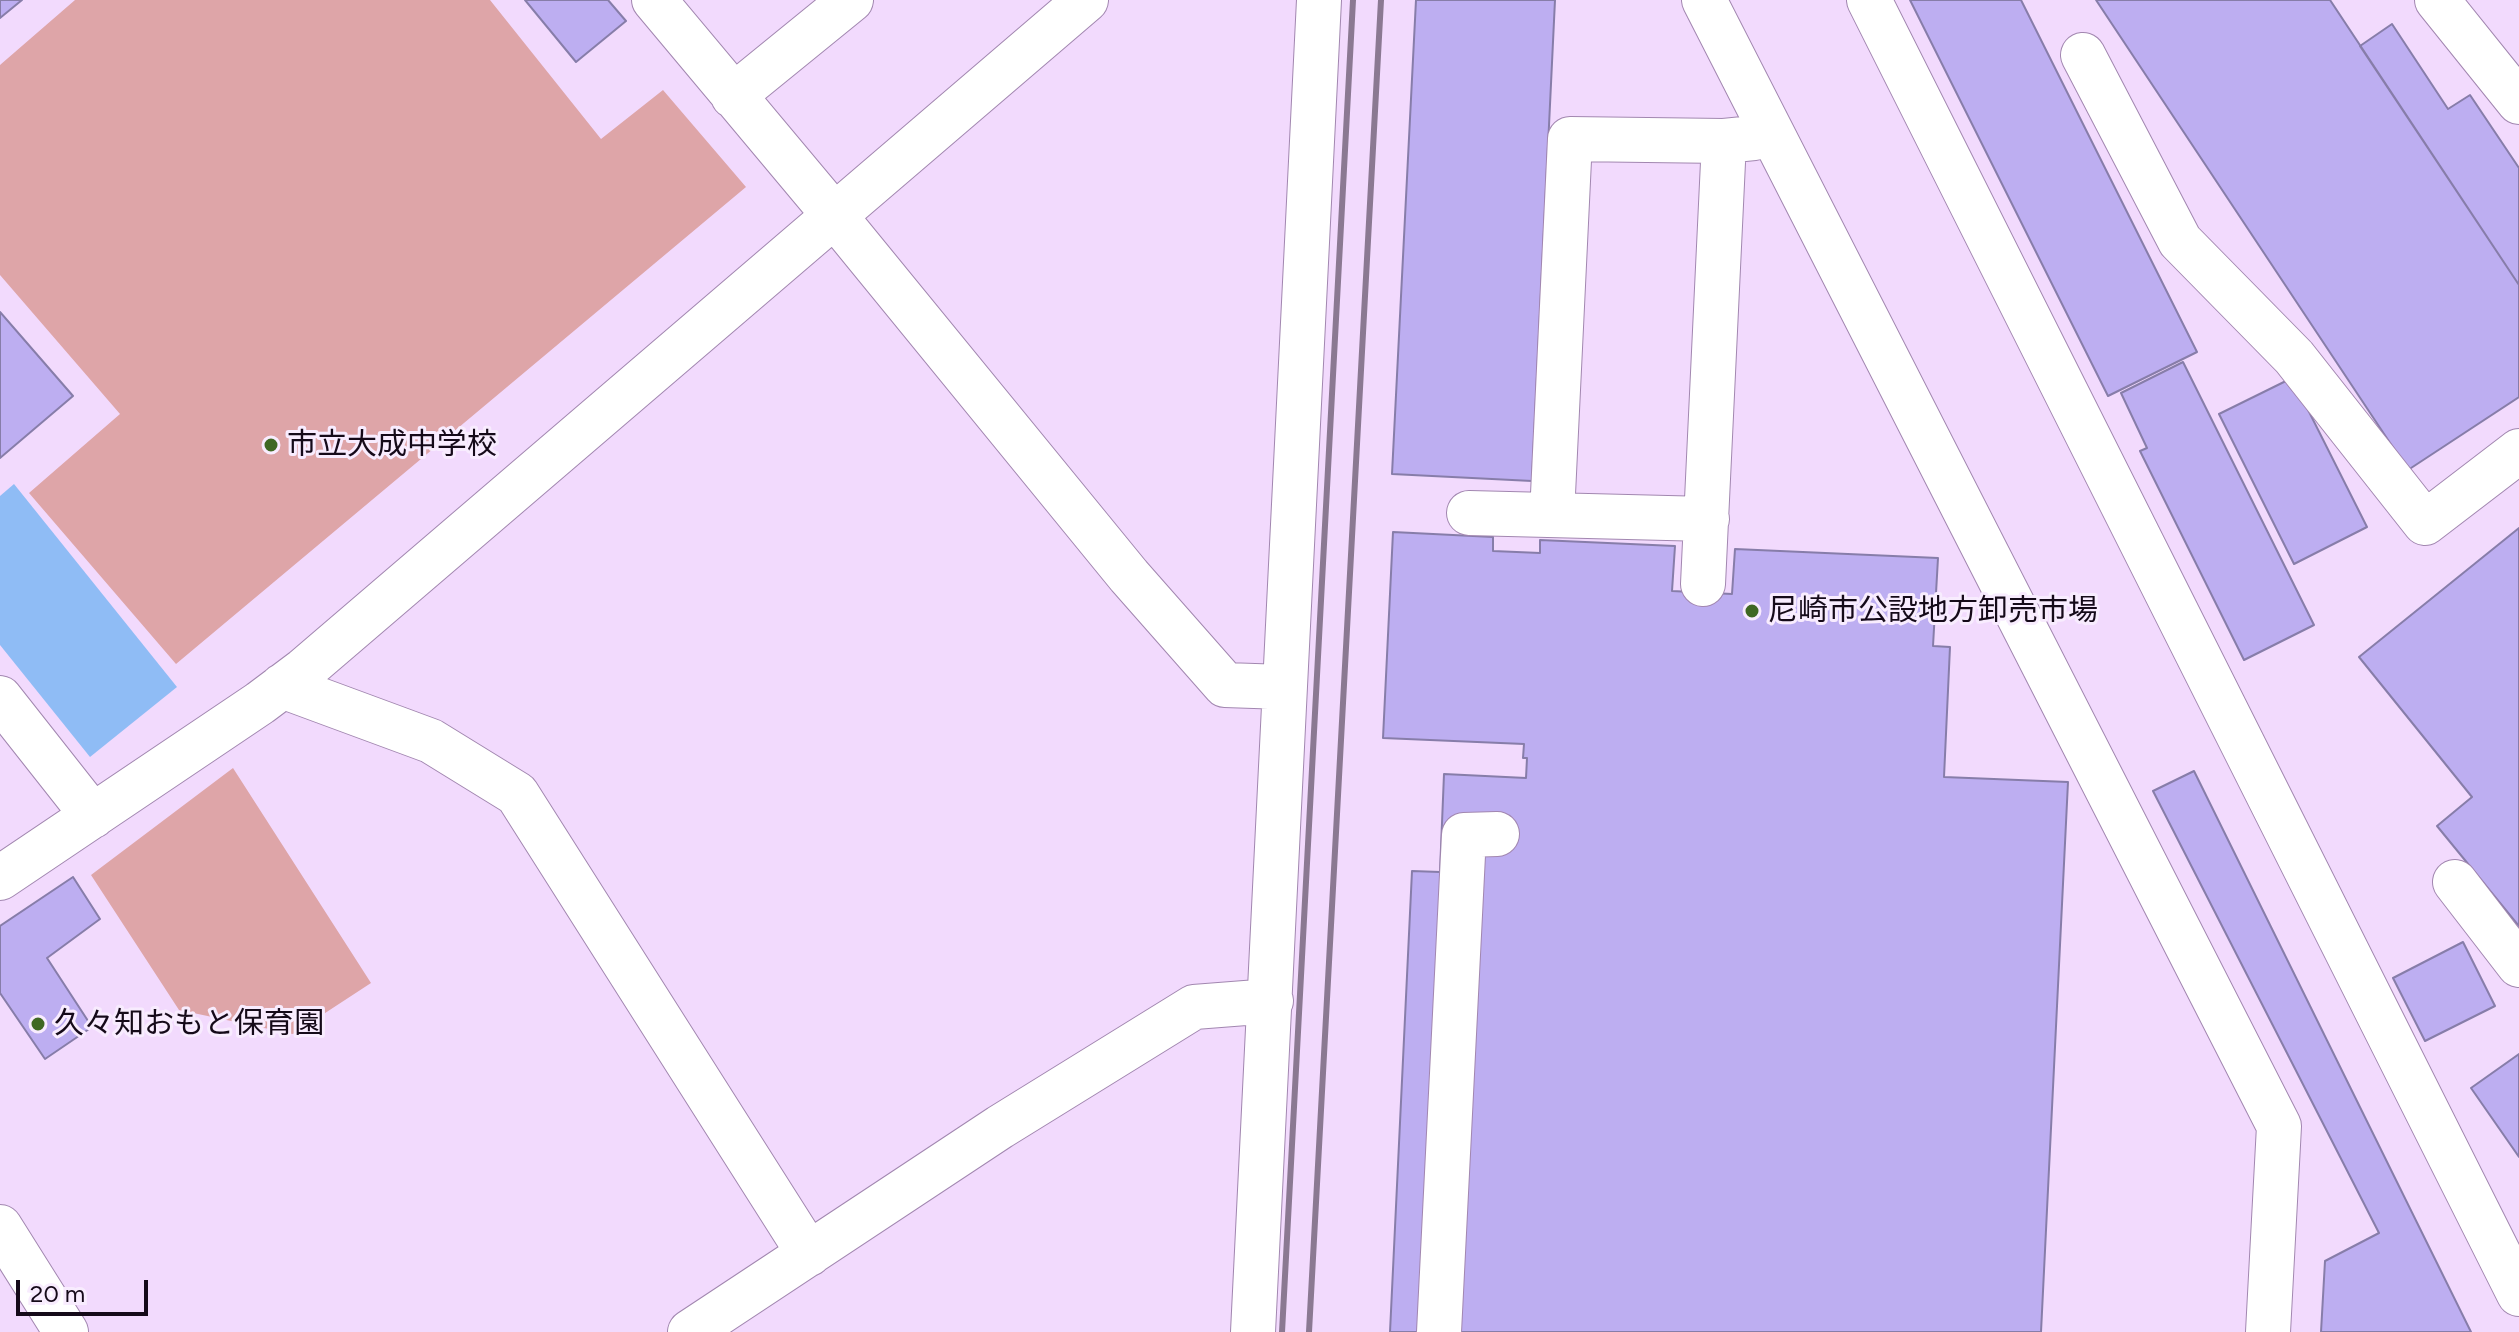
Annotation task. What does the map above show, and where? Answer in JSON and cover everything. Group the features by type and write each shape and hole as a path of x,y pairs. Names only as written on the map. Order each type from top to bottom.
{"street":[{"path":"654,0 1129,576 1225,685 1284,687"},
{"path":"733,96 851,0"},
{"path":"0,878 282,686 1086,0"},
{"path":"1253,1332 1319,0"},
{"path":"1704,0 2279,1126 2268,1332"},
{"path":"1869,0 2519,1294"},
{"path":"2457,6 2519,102"},
{"path":"2083,55 2180,241 2294,357 2425,523 2519,451"},
{"path":"1552,515 1570,139 1724,141 1774,137"},
{"path":"1703,584 1724,141"},
{"path":"1469,513 1707,519"},
{"path":"282,686 431,741 517,794 809,1254"},
{"path":"0,698 93,816"},
{"path":"1439,1332 1464,835 1497,834"},
{"path":"2455,882 2519,965"},
{"path":"690,1332 1000,1127 1194,1007 1271,1001"},
{"path":"0,1227 66,1332"}],"shaded area":[{"name":"市立大成中学校","path":"75,0 490,0 601,139 663,90 746,187 176,664 29,493 120,414 0,275 0,65"},
{"path":"233,768 371,983 293,1034 179,1010 91,875"}],"water":[{"path":"14,484 177,687 90,757 0,645 0,496"}],"building":[{"path":"0,0 22,0 0,18"},
{"path":"525,0 608,0 626,21 576,62"},
{"path":"1416,0 1555,0 1532,481 1392,474"},
{"path":"1910,0 2021,0 2197,352 2108,396"},
{"path":"2096,0 2330,0 2519,285 2519,397 2408,470"},
{"path":"2392,24 2448,109 2470,95 2519,168 2519,285 2360,46"},
{"path":"0,312 73,396 0,458"},
{"path":"2183,362 2314,625 2244,660 2140,451 2147,448 2121,393"},
{"path":"2292,378 2367,527 2294,564 2219,414"},
{"path":"2519,528 2519,926 2437,826 2472,797 2359,657"},
{"path":"1393,532 1493,537 1493,551 1540,553 1540,540 1675,546 1672,591 1732,594 1735,549 1938,558 1933,646 1950,647 1944,777 2068,782 2041,1332 1390,1332 1412,871 1440,872 1444,774 1526,778 1527,758 1523,758 1524,744 1383,738"},
{"path":"2194,771 2471,1332 2321,1332 2325,1261 2379,1233 2153,791"},
{"path":"73,877 100,919 47,958 92,1027 45,1059 0,993 0,926"},
{"path":"2463,942 2495,1006 2425,1041 2393,978"},
{"path":"2519,1054 2519,1157 2471,1088"}],"railway":[{"path":"1282,1332 1353,0"},
{"path":"1309,1332 1381,0"}],"place":[{"name":"市立大成中学校","path":"271,445"},
{"name":"尼崎市公設地方卸売市場","path":"1752,611"},
{"name":"久々知おもと保育園","path":"38,1024"}]}
